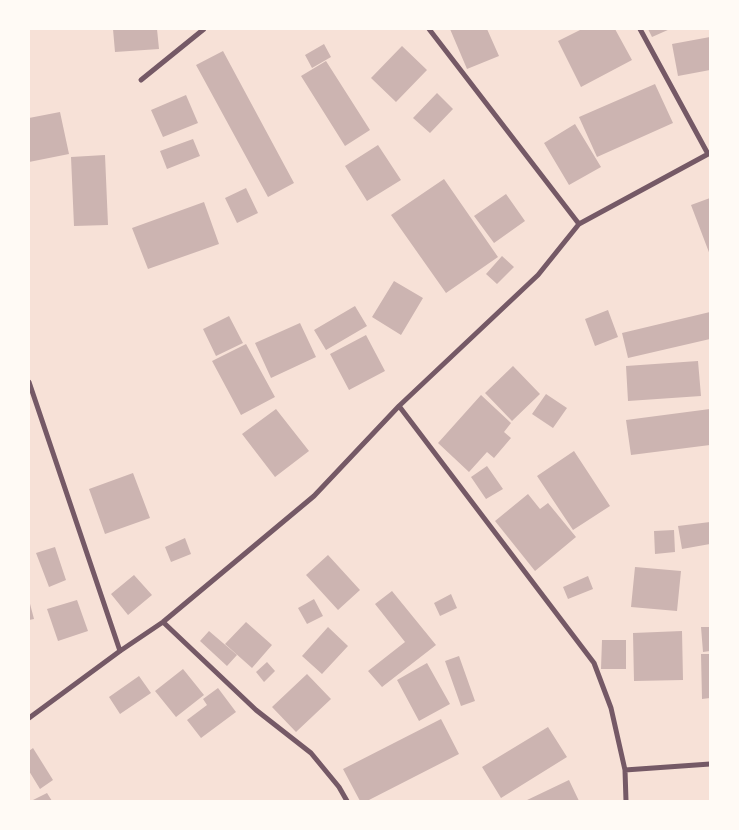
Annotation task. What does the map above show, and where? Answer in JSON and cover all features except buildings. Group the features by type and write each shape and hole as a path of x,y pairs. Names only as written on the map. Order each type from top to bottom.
{"street":[{"path":"141,80 204,29"},
{"path":"429,29 579,224"},
{"path":"29,718 163,622 314,496 400,406 538,275 579,224 709,153 640,29"},
{"path":"29,382 120,651"},
{"path":"400,406 594,663 611,708 625,770 626,801"},
{"path":"163,622 256,710 311,753 339,787 347,801"},
{"path":"625,770 710,764"}]}
